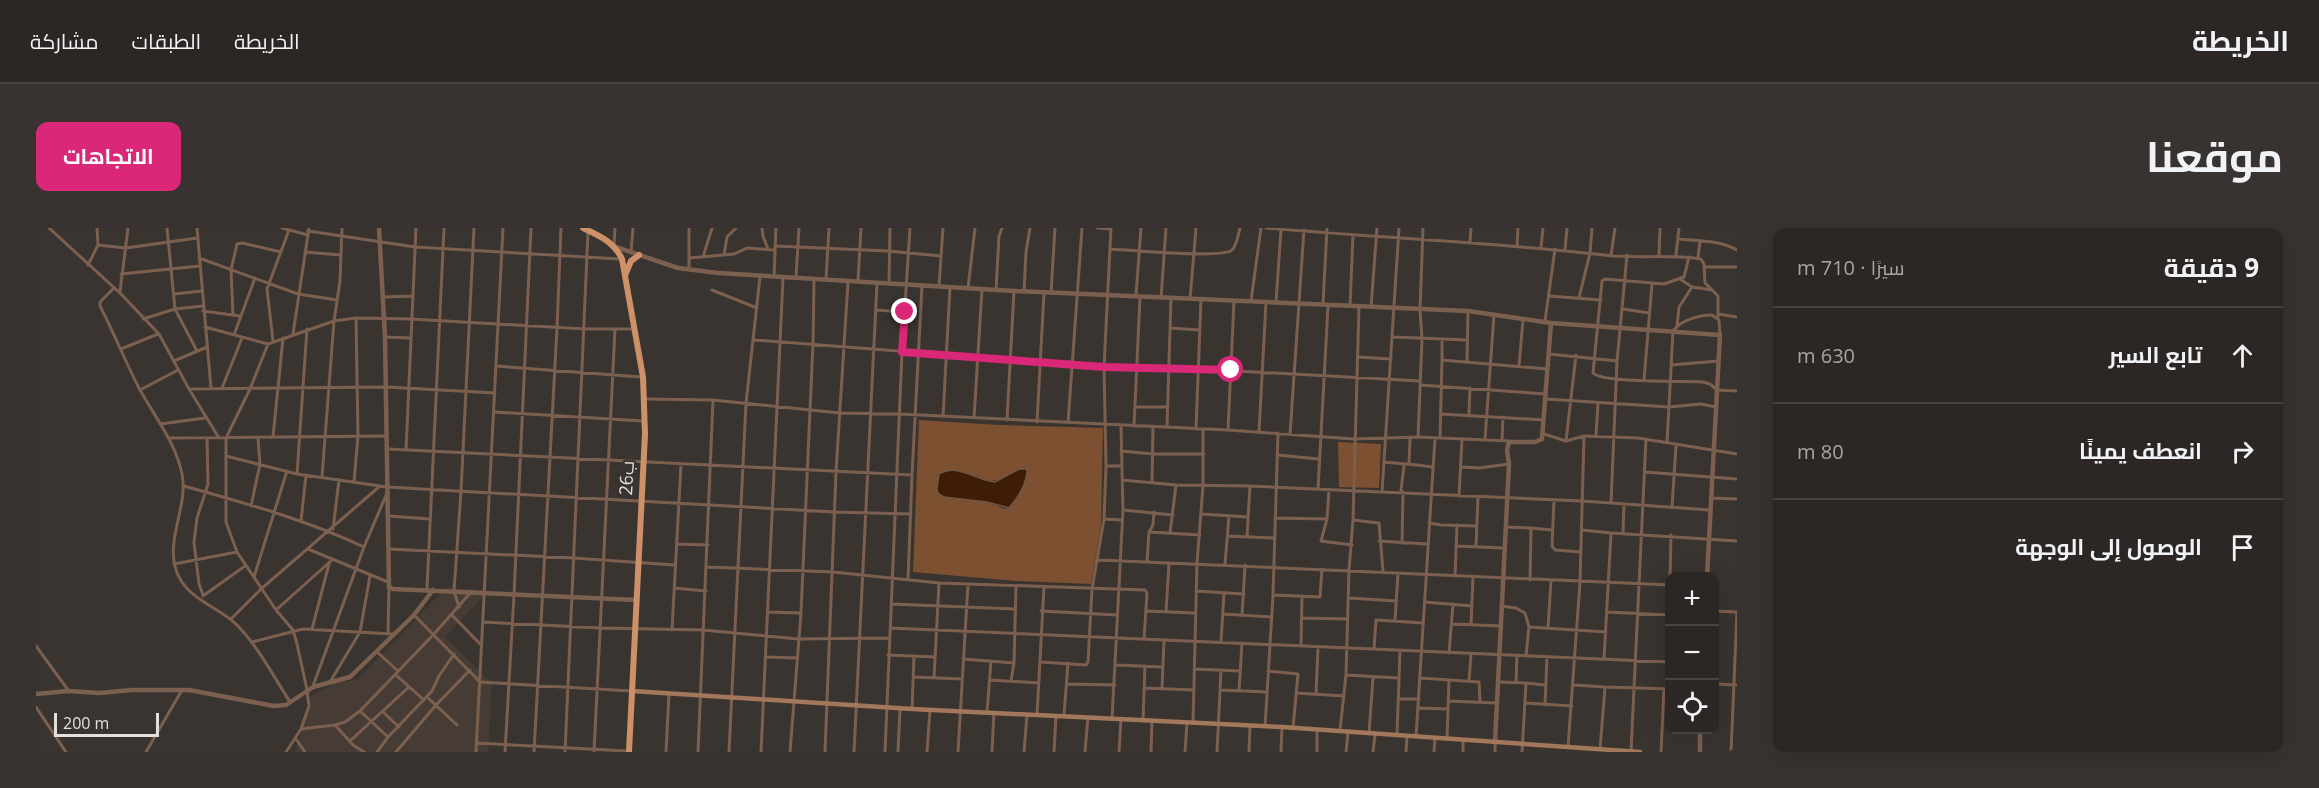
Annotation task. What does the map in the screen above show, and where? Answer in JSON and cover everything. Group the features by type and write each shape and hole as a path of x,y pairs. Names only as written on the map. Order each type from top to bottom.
{"highway":[{"path":"586,229 615,246"},
{"name":"26ب","path":"615,246 626,274 645,399 629,751"},
{"path":"626,274 631,261 639,255"}],"main road":[{"path":"632,691 930,710 1282,727 1523,744 1553,749 1568,747 1583,750 1640,752"}],"street":[{"path":"49,228 120,293 159,334 219,438"},
{"path":"88,265 98,245 97,228"},
{"path":"120,293 128,228"},
{"path":"167,228 175,309 197,351"},
{"path":"197,228 211,388"},
{"path":"282,228 415,247 622,260"},
{"path":"322,477 342,228"},
{"path":"379,228 385,318 388,633"},
{"path":"406,450 416,228"},
{"path":"427,590 444,228"},
{"path":"459,607 454,591 458,552 474,228"},
{"path":"476,752 503,228"},
{"path":"505,752 531,228"},
{"path":"534,752 561,228"},
{"path":"615,228 615,246 689,270 814,281 1468,311 1548,322 1720,335"},
{"path":"631,252 633,228"},
{"path":"689,228 689,270"},
{"path":"703,257 712,228"},
{"path":"724,255 727,237 736,228"},
{"path":"762,228 768,249"},
{"path":"774,278 776,228"},
{"path":"796,279 799,228"},
{"path":"825,281 829,228"},
{"path":"858,282 861,228"},
{"path":"889,284 890,228"},
{"path":"885,752 894,513 910,228"},
{"path":"939,286 943,228"},
{"path":"968,288 975,228"},
{"path":"996,290 999,236 1002,228"},
{"path":"1024,292 1030,228"},
{"path":"1051,293 1055,228"},
{"path":"1068,423 1082,228"},
{"path":"1040,662 1087,664 1092,589 1104,519 1106,466 1104,367 1111,228 1097,228"},
{"path":"1134,426 1141,228"},
{"path":"1161,298 1166,228"},
{"path":"1190,298 1196,228"},
{"path":"1110,249 1195,254 1230,252 1235,246 1240,228"},
{"path":"1251,301 1264,228 1327,230 1353,235 1555,249 1611,256 1676,255 1698,258 1703,261 1705,283 1719,299 1720,335 1707,572"},
{"path":"1371,307 1377,228"},
{"path":"1382,492 1399,228"},
{"path":"1418,437 1423,228"},
{"path":"1470,243 1471,228"},
{"path":"1517,247 1518,228"},
{"path":"1541,248 1543,228"},
{"path":"1564,250 1567,228"},
{"path":"1579,298 1590,253 1592,228"},
{"path":"1611,256 1615,228"},
{"path":"1652,228 1660,228 1659,255"},
{"path":"1676,255 1679,228"},
{"path":"565,751 588,257 586,229"},
{"path":"1276,302 1281,229"},
{"path":"273,341 267,296 268,284 289,230"},
{"path":"1290,434 1304,230"},
{"path":"1318,489 1325,375 1327,230"},
{"path":"292,334 308,231"},
{"path":"1350,306 1353,235"},
{"path":"98,245 126,248 197,238"},
{"path":"1678,239 1725,244 1737,250"},
{"path":"1698,258 1700,241"},
{"path":"233,315 231,270 237,244 281,252"},
{"path":"689,258 734,254 747,248 888,250 941,256"},
{"path":"645,399 713,400 840,413 916,414 1320,435 1354,439 1418,437 1538,442 1544,434 1549,354 1549,296 1555,249"},
{"path":"305,252 341,255"},
{"path":"1611,503 1617,361 1627,255"},
{"path":"1689,257 1685,274 1680,279 1668,283 1652,284 1605,279 1602,281 1593,374 1598,377 1706,383 1717,390 1737,391"},
{"path":"199,258 298,294 336,300"},
{"path":"122,274 199,266"},
{"path":"1704,267 1737,267"},
{"path":"729,752 746,403 760,276"},
{"path":"234,335 255,278"},
{"path":"761,752 783,278"},
{"path":"1680,279 1692,287 1713,290"},
{"path":"790,752 801,613 814,281"},
{"path":"825,752 834,512 848,282"},
{"path":"854,752 877,284"},
{"path":"1644,380 1652,284"},
{"path":"908,579 922,285"},
{"path":"943,417 950,287"},
{"path":"1677,326 1679,307 1692,287"},
{"path":"114,288 100,302 100,306 140,390 169,438 182,471 184,486 173,550 174,564 185,586 200,599 231,619 252,642 290,702"},
{"path":"974,418 982,289"},
{"path":"712,290 758,308"},
{"path":"174,294 202,291"},
{"path":"1007,420 1014,291"},
{"path":"1037,422 1044,293"},
{"path":"383,297 412,296"},
{"path":"1549,296 1601,300"},
{"path":"1167,427 1171,298"},
{"path":"1196,429 1202,299"},
{"path":"1228,430 1234,300"},
{"path":"1259,432 1266,302"},
{"path":"1340,732 1346,675 1349,570 1352,545 1359,306"},
{"path":"143,319 175,309 203,309 241,316"},
{"path":"1623,309 1649,313"},
{"path":"876,310 905,312"},
{"path":"1467,361 1468,311"},
{"path":"1485,439 1494,314"},
{"path":"1667,444 1673,331 1677,326 1702,315 1737,316"},
{"path":"1519,366 1523,317"},
{"path":"310,689 293,630 245,566 227,527 226,438 250,389 268,344 334,321 356,318 469,321 557,328 635,329"},
{"path":"354,482 358,436 356,318"},
{"path":"205,327 268,344"},
{"path":"1170,328 1200,330"},
{"path":"297,474 307,329"},
{"path":"594,751 615,329"},
{"path":"121,349 159,334"},
{"path":"385,337 410,338"},
{"path":"1393,337 1467,340"},
{"path":"222,388 242,338"},
{"path":"273,437 283,338"},
{"path":"1440,438 1442,339"},
{"path":"754,340 1104,367 1231,370 1390,379 1442,387 1489,388 1570,401 1615,405 1669,407 1694,404 1716,407"},
{"path":"174,361 207,347"},
{"path":"1549,354 1617,361"},
{"path":"1566,441 1576,355"},
{"path":"1358,357 1391,359"},
{"path":"1442,360 1548,369"},
{"path":"1671,365 1718,361"},
{"path":"496,366 643,377"},
{"path":"140,390 178,370"},
{"path":"189,389 357,386 495,393"},
{"path":"1468,414 1470,388"},
{"path":"698,752 713,400"},
{"path":"1596,436 1598,403"},
{"path":"1135,407 1168,407"},
{"path":"494,412 645,422"},
{"path":"1441,414 1545,420"},
{"path":"1502,440 1503,417"},
{"path":"159,424 207,418"},
{"path":"1112,719 1123,510 1121,426"},
{"path":"1152,482 1153,427"},
{"path":"1185,752 1194,690 1197,563 1203,486 1203,429"},
{"path":"1265,727 1273,595 1278,433"},
{"path":"1544,434 1566,441 1584,436 1646,439 1676,446 1737,454"},
{"path":"169,438 387,435"},
{"path":"1568,747 1580,582 1584,436"},
{"path":"203,595 194,542 196,526 208,484 207,438"},
{"path":"251,506 260,464 258,438"},
{"path":"1416,737 1435,438"},
{"path":"1409,464 1410,439"},
{"path":"1459,496 1462,439"},
{"path":"1631,751 1646,439"},
{"path":"1495,752 1505,499 1509,464 1508,445 1515,442"},
{"path":"1672,507 1676,446"},
{"path":"387,449 912,475"},
{"path":"1120,451 1153,454 1204,453"},
{"path":"1277,455 1319,459"},
{"path":"226,456 297,474 380,486 387,489 911,514"},
{"path":"1384,462 1404,466 1409,464 1432,467"},
{"path":"672,630 681,464"},
{"path":"1461,468 1509,464"},
{"path":"1106,466 1122,466"},
{"path":"1402,543 1403,493 1401,490 1404,466"},
{"path":"254,577 287,471"},
{"path":"1645,472 1737,479"},
{"path":"301,521 306,474"},
{"path":"332,530 339,480"},
{"path":"1122,480 1176,485 1276,487 1582,501 1710,510"},
{"path":"1170,533 1176,485"},
{"path":"184,486 332,530 364,547"},
{"path":"231,619 261,589 332,530 380,486"},
{"path":"1247,537 1250,486"},
{"path":"288,752 301,729 309,706 310,689 387,489"},
{"path":"1329,490 1327,519 1321,541 1352,545"},
{"path":"1476,546 1478,497"},
{"path":"1711,498 1737,499"},
{"path":"1554,500 1552,546 1554,549 1581,552"},
{"path":"1622,533 1624,504"},
{"path":"1123,510 1173,516"},
{"path":"1147,562 1149,532 1153,525 1154,512"},
{"path":"1202,514 1248,517"},
{"path":"388,516 430,519"},
{"path":"1225,564 1229,516"},
{"path":"1275,518 1327,519"},
{"path":"1104,519 1122,520"},
{"path":"1353,520 1379,523 1383,571"},
{"path":"1429,523 1477,526"},
{"path":"1455,576 1456,525"},
{"path":"1504,527 1552,530"},
{"path":"1530,580 1532,528"},
{"path":"1581,530 1709,537 1737,541"},
{"path":"1149,532 1200,535"},
{"path":"1604,659 1611,532"},
{"path":"1670,572 1671,535"},
{"path":"1228,536 1275,538"},
{"path":"1379,541 1427,544"},
{"path":"676,543 708,545"},
{"path":"1457,546 1503,548"},
{"path":"308,549 331,561 389,584 393,589 637,600"},
{"path":"388,549 675,565"},
{"path":"174,564 237,552"},
{"path":"1098,560 1665,585"},
{"path":"276,610 331,561"},
{"path":"312,629 331,561"},
{"path":"1166,612 1168,562"},
{"path":"1242,616 1245,565"},
{"path":"200,599 245,566"},
{"path":"707,567 833,572 939,583 1147,591 1144,639"},
{"path":"1273,595 1320,597 1322,569"},
{"path":"1395,621 1398,574"},
{"path":"330,683 360,632 370,576"},
{"path":"1471,625 1473,577"},
{"path":"1548,628 1551,581"},
{"path":"934,678 939,583"},
{"path":"958,752 968,584"},
{"path":"1011,681 1014,663 1016,586"},
{"path":"1037,715 1044,587"},
{"path":"674,588 706,591"},
{"path":"36,694 189,690 274,706 290,702 310,689 350,677 414,615 433,590"},
{"path":"1197,591 1244,594"},
{"path":"301,729 345,722 360,711 471,592"},
{"path":"1221,642 1224,593"},
{"path":"1300,646 1302,596"},
{"path":"1349,598 1396,601"},
{"path":"1425,602 1472,606"},
{"path":"891,604 1015,609"},
{"path":"1449,653 1453,604"},
{"path":"1501,606 1520,609 1527,618 1529,627 1526,656"},
{"path":"1041,611 1118,615"},
{"path":"1146,611 1195,613"},
{"path":"1719,611 1737,612 1731,752"},
{"path":"768,612 801,613"},
{"path":"1607,612 1665,615"},
{"path":"1222,614 1272,616"},
{"path":"414,615 480,682 632,691"},
{"path":"452,615 481,645"},
{"path":"1302,618 1347,620"},
{"path":"1374,649 1376,621 1423,623"},
{"path":"482,622 541,626 704,630 798,639 889,638"},
{"path":"1452,624 1501,626"},
{"path":"1529,627 1606,632"},
{"path":"890,628 1665,662"},
{"path":"252,642 293,630 395,634"},
{"path":"1162,689 1164,640"},
{"path":"1239,691 1242,643"},
{"path":"36,646 69,692"},
{"path":"1316,694 1318,647"},
{"path":"1397,736 1400,650"},
{"path":"377,652 409,687 436,705 457,725"},
{"path":"377,752 388,737 425,699 454,654"},
{"path":"1469,681 1471,654"},
{"path":"888,655 935,657"},
{"path":"1516,683 1517,655"},
{"path":"912,709 914,656"},
{"path":"767,657 797,658"},
{"path":"1545,705 1547,657"},
{"path":"963,658 1014,663"},
{"path":"987,712 991,661"},
{"path":"1064,716 1068,663"},
{"path":"1116,665 1163,667"},
{"path":"1143,720 1145,666"},
{"path":"1194,669 1240,671"},
{"path":"396,752 470,670"},
{"path":"1217,752 1221,670"},
{"path":"1269,672 1297,672 1293,728"},
{"path":"1346,675 1398,678"},
{"path":"914,677 962,680"},
{"path":"1373,677 1373,752"},
{"path":"1420,678 1480,682 1480,702"},
{"path":"990,680 1038,683"},
{"path":"1447,739 1449,680"},
{"path":"1499,682 1546,685"},
{"path":"1067,684 1115,685"},
{"path":"1522,752 1526,684"},
{"path":"1719,684 1735,685"},
{"path":"1574,685 1664,689 1661,752"},
{"path":"350,741 409,687"},
{"path":"1600,749 1605,687"},
{"path":"1145,688 1194,690"},
{"path":"146,752 182,690"},
{"path":"1221,690 1267,692"},
{"path":"666,752 669,693"},
{"path":"1296,693 1344,696"},
{"path":"1398,699 1419,699"},
{"path":"1448,701 1498,703"},
{"path":"1525,703 1572,706"},
{"path":"36,707 66,752"},
{"path":"898,752 900,708"},
{"path":"1419,708 1448,709"},
{"path":"927,752 930,710"},
{"path":"360,711 388,737"},
{"path":"383,711 399,727"},
{"path":"992,752 994,712"},
{"path":"1024,752 1027,714"},
{"path":"1054,752 1056,716"},
{"path":"1085,752 1088,717"},
{"path":"1119,752 1121,719"},
{"path":"1151,752 1152,721"},
{"path":"335,725 362,752"},
{"path":"1249,752 1251,726"},
{"path":"1281,752 1282,727"},
{"path":"1317,730 1317,752"},
{"path":"1346,752 1348,733"},
{"path":"1700,734 1700,752"},
{"path":"1406,752 1407,736"},
{"path":"295,738 305,752"},
{"path":"1434,752 1435,738"},
{"path":"1463,740 1463,752"},
{"path":"477,743 565,751 629,751"}],"shaded area":[{"path":"919,420 1103,428 1101,527 1091,584 1016,581 913,572","holes":["975,475 992,481 1002,477 1009,508 1005,509 987,502 944,497"]},
{"path":"1338,442 1381,444 1379,488 1339,487"},
{"path":"1019,469 1027,469 1026,480 1009,508 987,502 944,497 938,493 939,474 946,471 960,471 995,482"},
{"path":"447,587 488,591 445,637 492,683 488,752 295,752 310,707 311,696 335,683 358,679"}],"route":[{"path":"905,312 902,352 1104,367 1231,370"}]}
